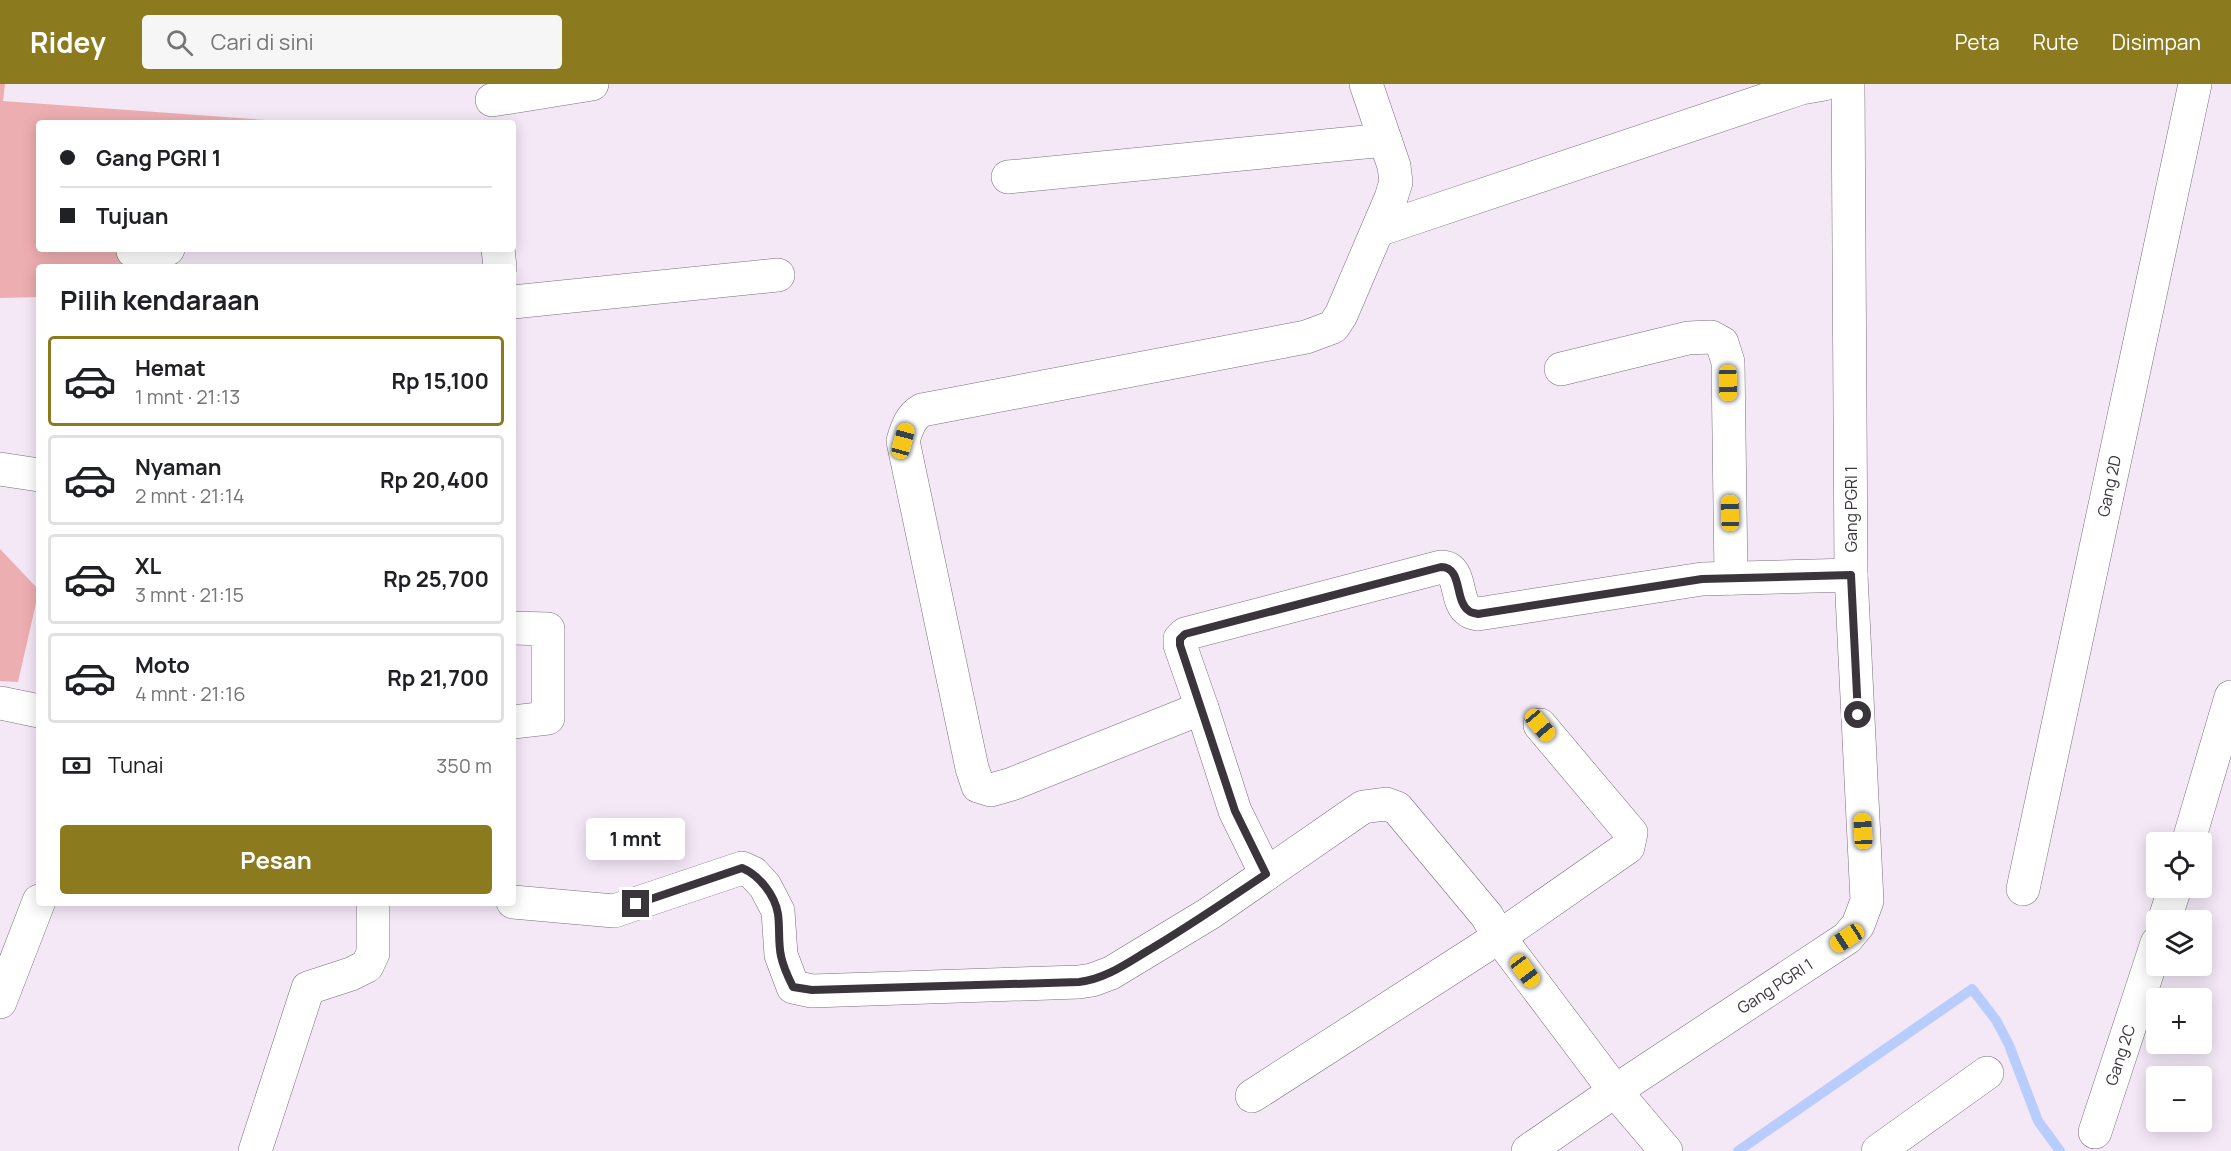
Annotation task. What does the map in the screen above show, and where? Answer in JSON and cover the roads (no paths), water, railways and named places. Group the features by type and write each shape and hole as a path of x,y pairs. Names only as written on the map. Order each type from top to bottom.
{"street":[{"path":"492,102 592,84"},
{"path":"1202,708 1012,783 991,790 978,786 972,768 903,441 914,415 922,410 1306,337 1333,327 1341,315 1378,230 1396,182 1394,166 1366,84"},
{"path":"1378,230 1801,88 1824,84"},
{"name":"Gang PGRI 1","path":"1528,1151 1847,938 1858,926 1867,901 1851,575 1848,84"},
{"name":"Gang 2D","path":"2023,889 2195,84"},
{"path":"1008,177 1385,140"},
{"path":"516,302 778,275"},
{"path":"1561,369 1688,338 1712,337 1722,343 1728,362 1731,578"},
{"path":"0,469 36,474"},
{"path":"1266,874 1235,811 1180,645 1180,639 1185,634 1441,567 1447,567 1452,571 1462,603 1468,611 1478,614 1702,579 1851,575"},
{"path":"516,628 548,628 548,718 516,722"},
{"path":"2191,832 2231,697"},
{"path":"0,704 36,710"},
{"path":"1252,1096 1499,937 1623,852 1631,841 1631,833 1540,725"},
{"path":"516,902 614,911 742,868 753,873 765,886 778,911 781,956 793,987 812,990 1079,982 1111,973 1209,913 1363,807 1386,804 1397,808 1487,916 1499,937 1615,1091 1666,1151"},
{"path":"0,1002 37,906"},
{"path":"255,1151 308,988 351,974 367,966 373,953 373,906"},
{"name":"Gang 2C","path":"2095,1132 2146,976"},
{"path":"1878,1151 1987,1072"}],"waterway":[{"path":"1738,1151 1972,989 1996,1020 2009,1045 2038,1121 2060,1151"}]}
